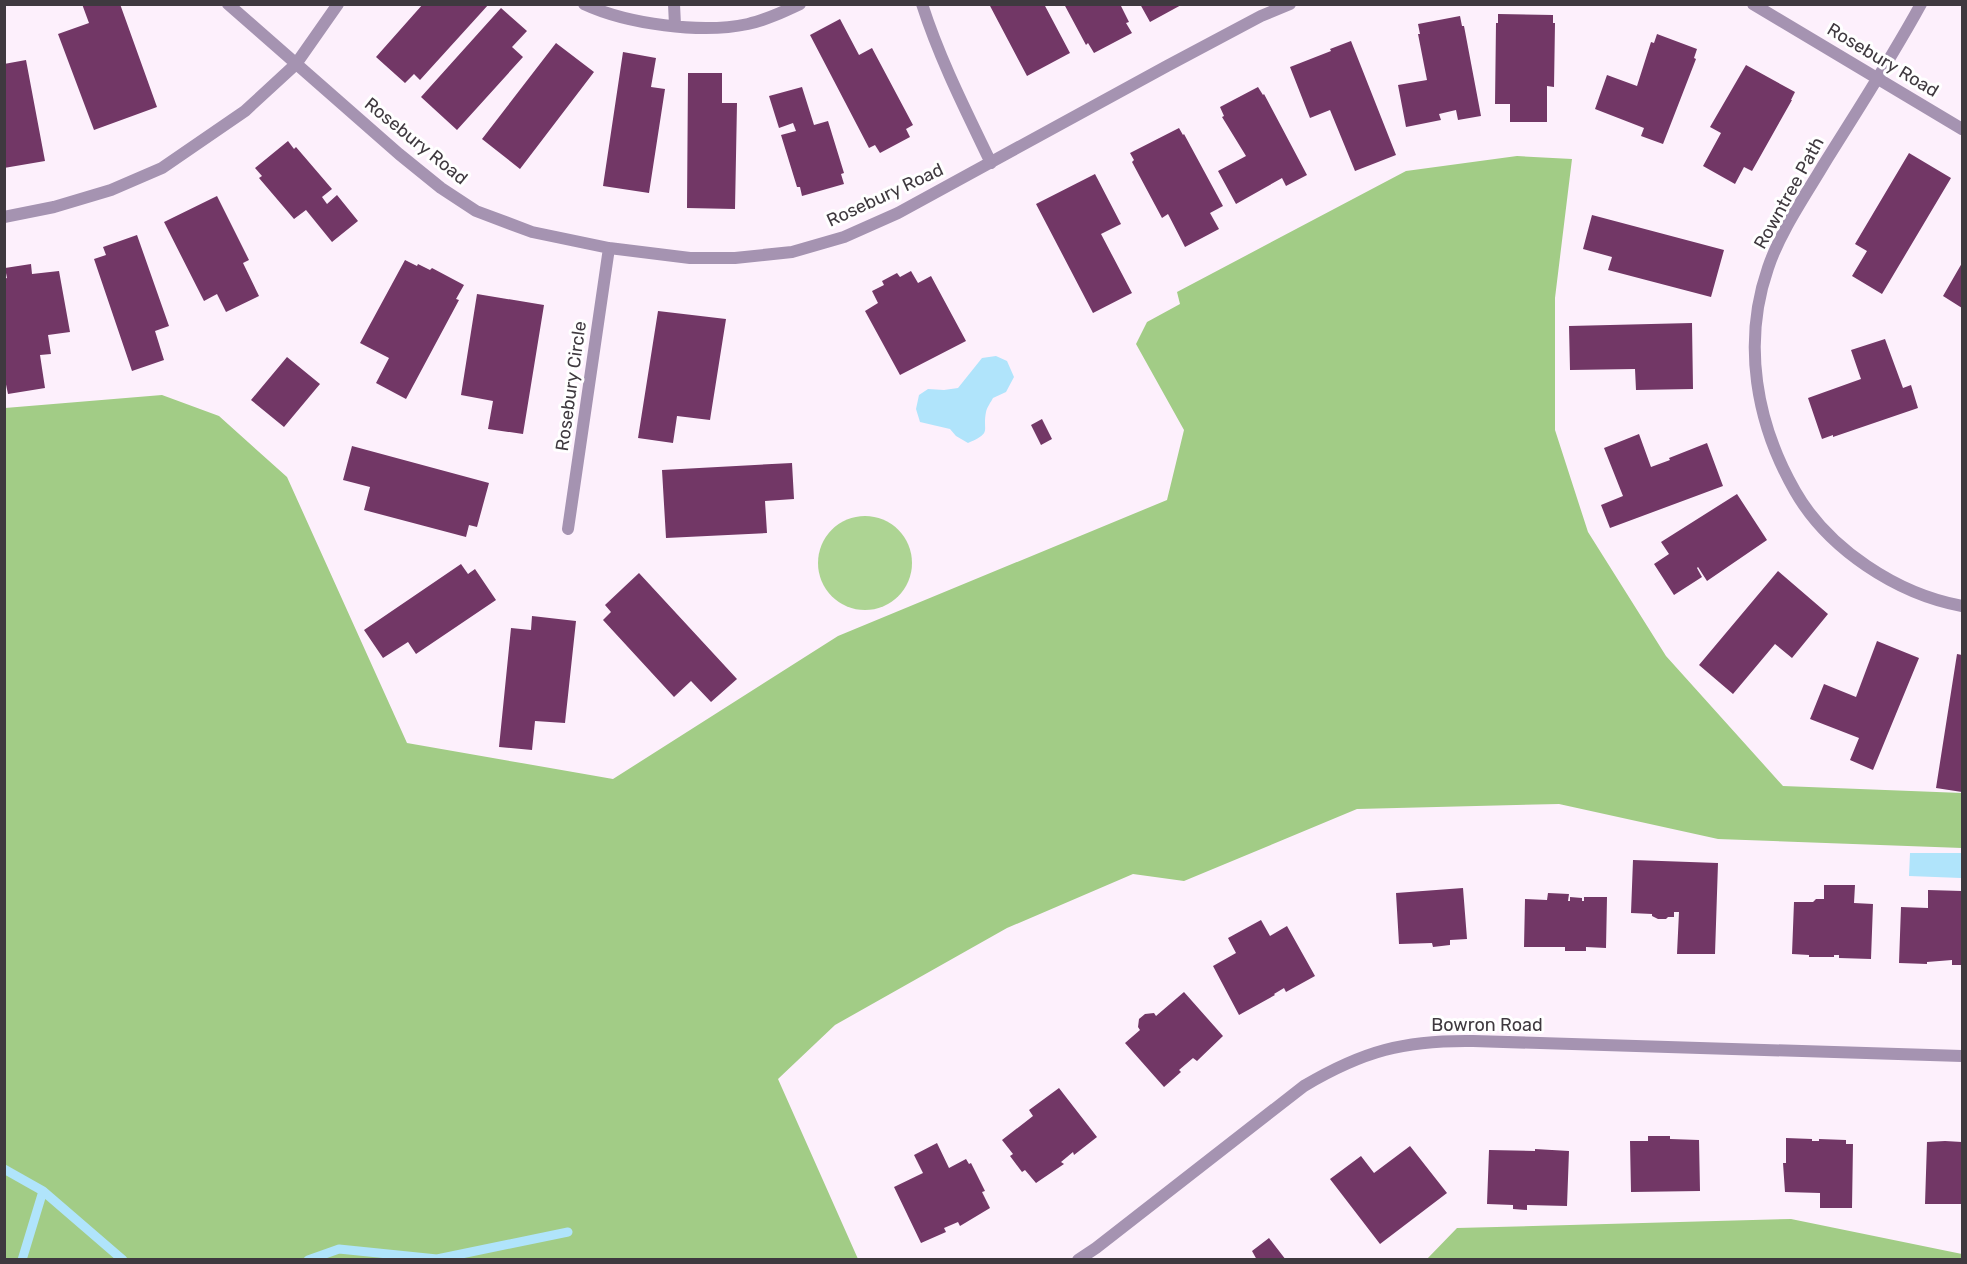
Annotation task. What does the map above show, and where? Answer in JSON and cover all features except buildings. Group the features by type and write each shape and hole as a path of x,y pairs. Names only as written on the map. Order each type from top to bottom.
{"street":[{"name":"Rosebury Road","path":"228,4 399,154 441,188 476,211 532,232 609,248 690,258 735,258 792,252 844,237 898,213 1261,16 1290,4"},
{"path":"4,217 54,207 111,189 162,168 244,111 296,64 338,4"},
{"path":"584,4 601,12 635,21 712,27 747,24 779,14 800,4"},
{"path":"674,4 675,25"},
{"path":"922,4 954,87 991,163"},
{"name":"Rosebury Road","path":"1753,4 1962,129"},
{"name":"Rowntree Path","path":"1921,4 1801,202 1768,267 1760,299 1755,364 1759,398 1767,432 1781,467 1800,501 1820,526 1852,555 1881,576 1916,593 1962,606"},
{"name":"Rosebury Circle","path":"568,529 609,248"},
{"name":"Bowron Road","path":"1078,1260 1304,1086 1334,1068 1355,1059 1400,1046 1437,1041 1473,1041 1962,1056"}],"green space":[{"path":"1517,156 1572,159 1555,298 1555,430 1588,532 1666,656 1783,786 1962,793 1962,848 1718,839 1559,804 1357,809 1184,881 1133,874 1007,928 835,1025 778,1079 858,1259 5,1259 5,408 162,395 219,416 287,477 407,743 613,779 838,636 1167,500 1184,430 1136,344 1147,322 1180,304 1177,292 1406,171"},
{"path":"865,516 883,520 898,530 908,545 912,563 908,581 898,596 883,606 865,610 847,606 832,596 822,581 818,563 822,545 832,530 847,520"},
{"path":"1791,1219 1962,1254 1962,1259 1427,1259 1457,1228"}],"water":[{"path":"996,356 1007,361 1014,377 1006,392 993,398 989,405 984,434 968,443 956,436 950,429 920,422 916,409 919,395 928,389 958,388 982,358"},
{"path":"1910,853 1962,853 1961,878 1909,876"}],"waterway":[{"path":"4,1169 43,1191 123,1260"},
{"path":"22,1260 43,1191"},
{"path":"308,1260 339,1249 437,1259 568,1232"}]}
